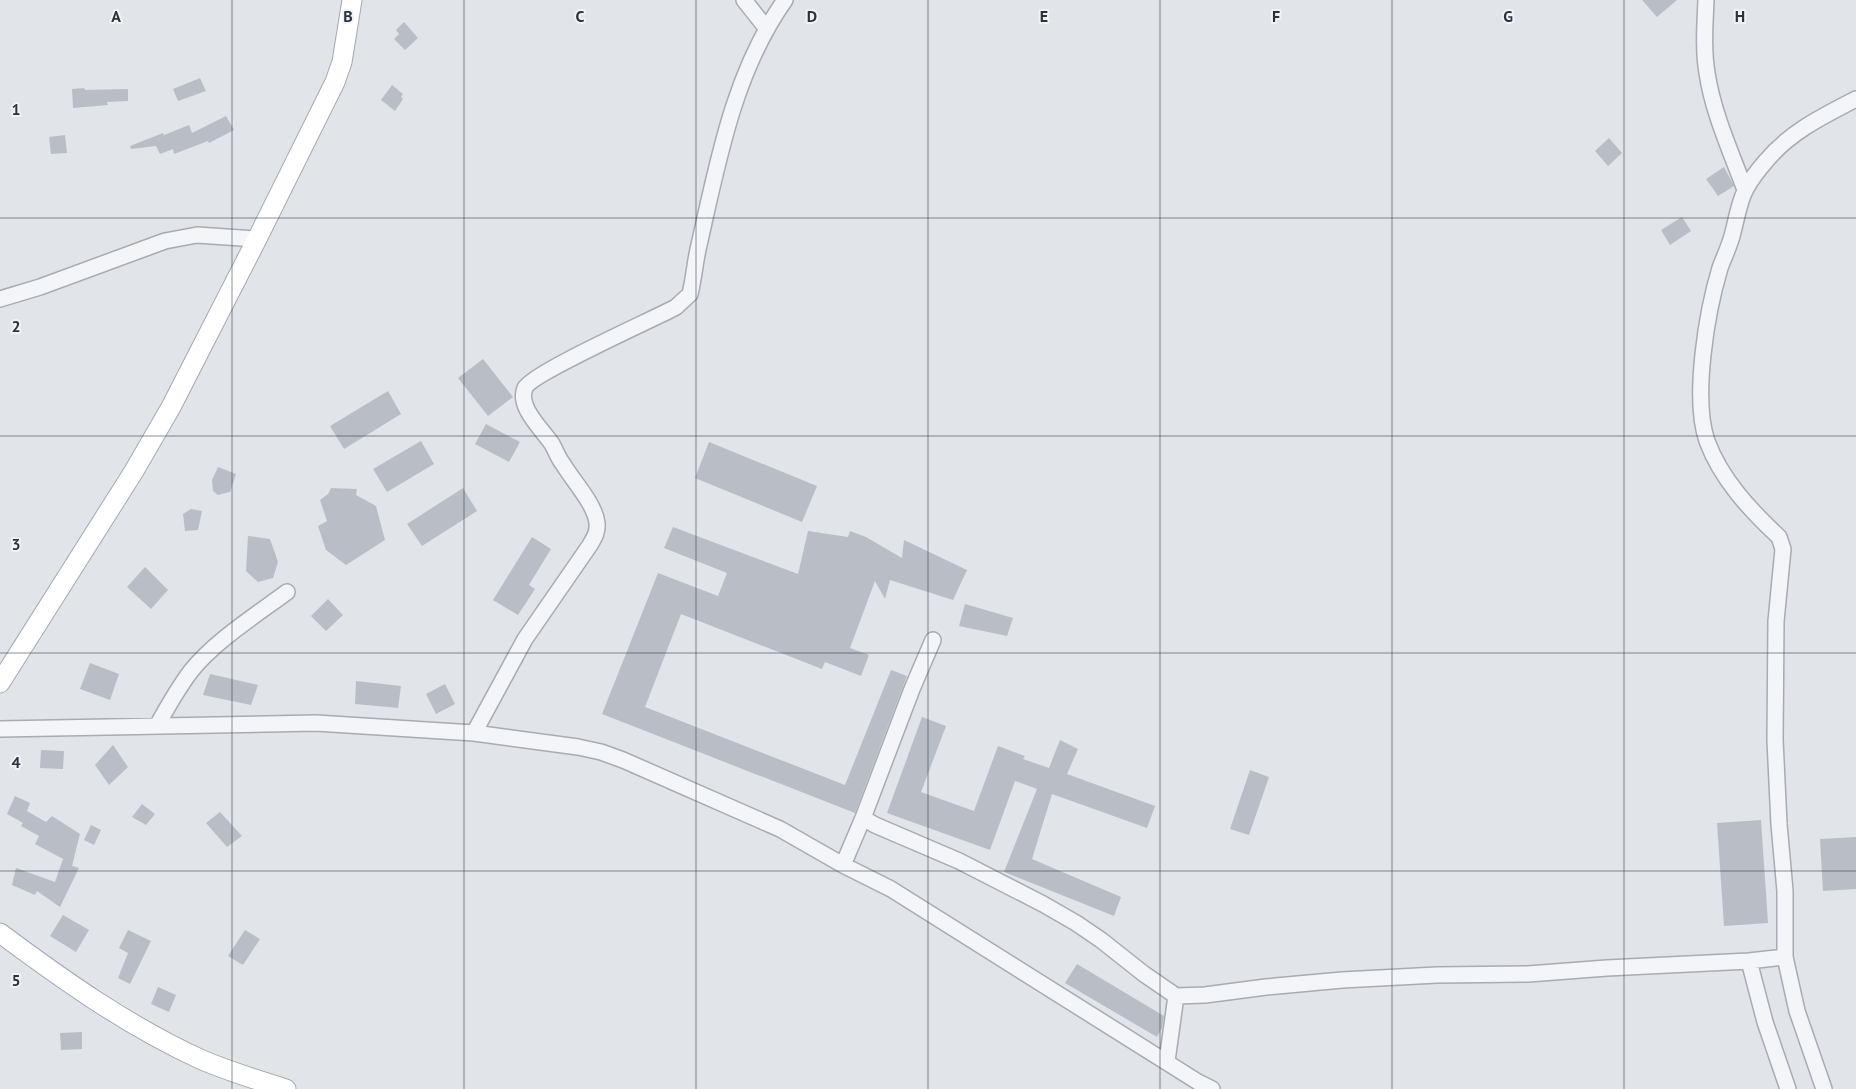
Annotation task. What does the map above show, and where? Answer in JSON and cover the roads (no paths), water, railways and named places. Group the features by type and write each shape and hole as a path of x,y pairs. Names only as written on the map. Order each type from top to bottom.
{"main road":[{"path":"0,683 148,447 201,350 334,82 342,62 352,0"},
{"path":"0,933 98,1003 148,1032 201,1060 286,1089"}],"street":[{"path":"744,0 767,29"},
{"path":"474,733 525,639 590,545 595,536 597,526 592,509 552,445 529,413 525,402 525,389 528,383 558,365 676,307 690,294 720,154 732,109 748,68 767,29 785,0"},
{"path":"1706,0 1706,72 1719,119 1745,190"},
{"path":"1824,1089 1797,1012 1784,957 1784,891 1775,740 1776,621 1783,549 1779,537 1730,484 1719,467 1707,439 1702,398 1706,328 1720,268 1732,238 1745,190 1765,162 1779,147 1798,132 1856,99"},
{"path":"0,299 40,287 173,239 197,235 257,239"},
{"path":"158,724 178,688 210,651 287,592"},
{"path":"843,865 933,640"},
{"path":"0,729 158,724 316,723 474,733 578,747 601,752 780,829 843,865 891,889 1212,1089"},
{"path":"863,818 959,861 1043,904 1101,940 1144,974 1176,996 1206,995 1342,980 1437,975 1528,974 1749,961 1784,957"},
{"path":"1749,961 1764,1022 1788,1089"},
{"path":"1167,1061 1176,996"}]}
